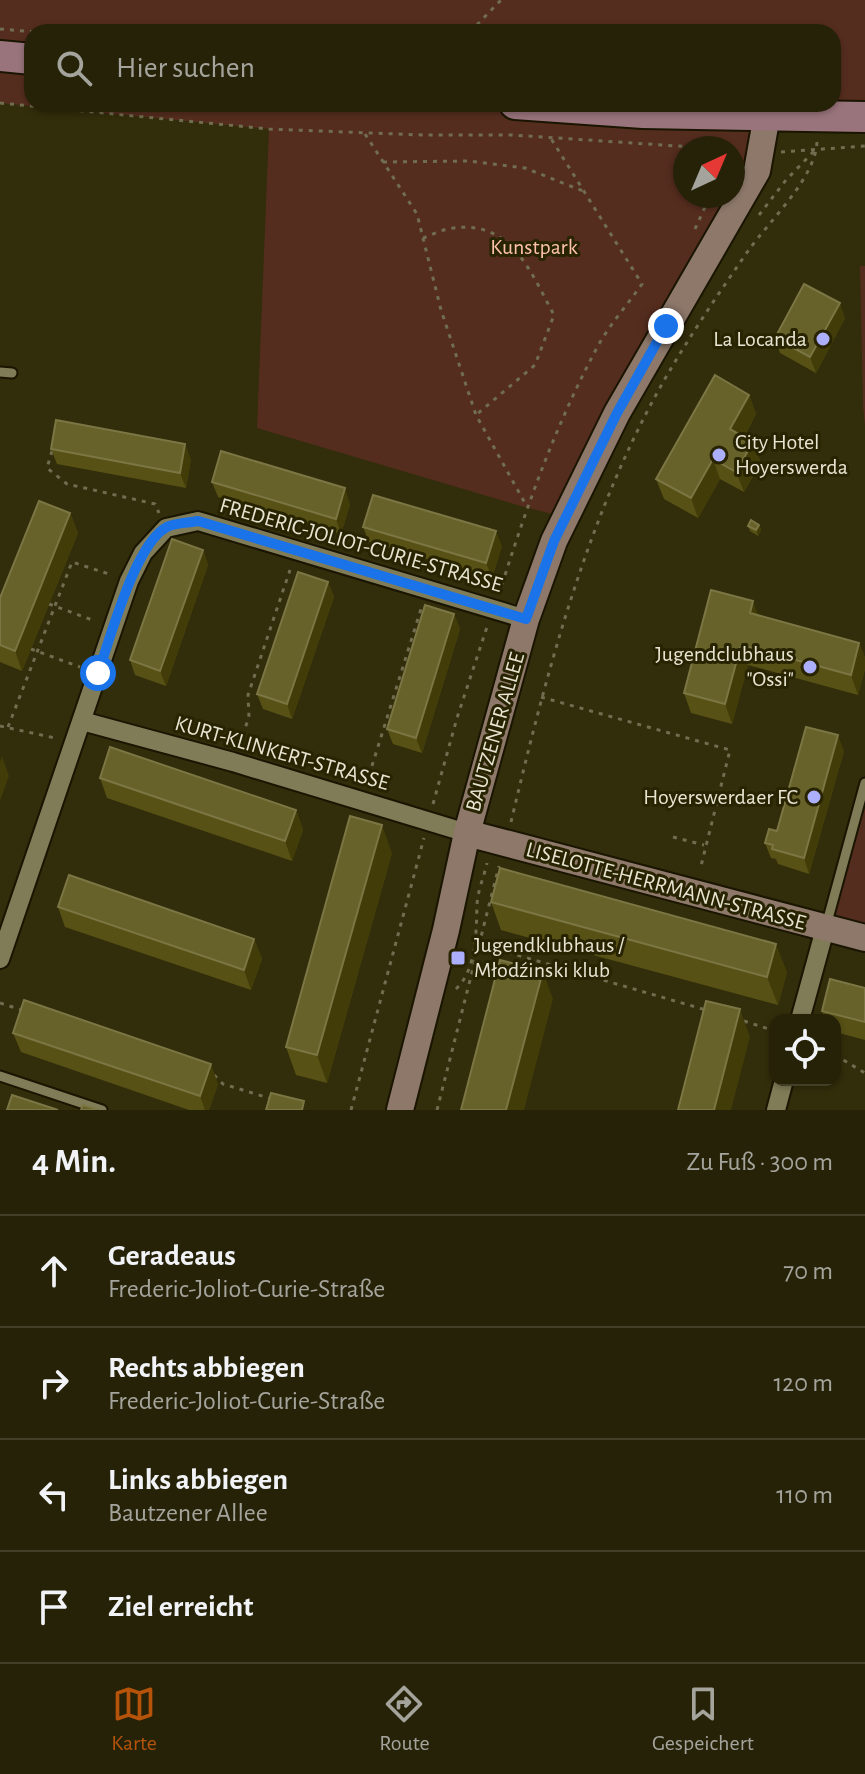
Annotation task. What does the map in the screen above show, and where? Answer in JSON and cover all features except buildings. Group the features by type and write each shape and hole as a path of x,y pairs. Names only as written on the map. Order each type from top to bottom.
{"main road":[{"path":"0,56 24,58"},
{"path":"629,112 865,117"}],"street":[{"name":"BAUTZENER ALLEE","path":"400,1110 446,930 488,839 526,619 554,541 617,413 757,171 767,115"},
{"name":"FREDERIC-JOLIOT-CURIE-STRASSE","path":"166,528 198,521 526,619"},
{"path":"0,959 129,581 143,553 166,528"},
{"name":"KURT-KLINKERT-STRASSE","path":"82,721 233,762 488,839"},
{"name":"LISELOTTE-HERRMANN-STRASSE","path":"488,839 865,938"},
{"path":"802,1014 825,929"},
{"path":"776,1110 782,1086"}],"lane":[{"path":"0,372 12,373"},
{"path":"825,929 865,783"},
{"path":"0,1076 102,1110"}],"path":[{"path":"478,24 501,0"},
{"path":"0,29 24,31"},
{"path":"0,103 24,105"},
{"path":"93,112 269,129 550,137 673,146"},
{"path":"365,133 417,214 441,310 476,415 526,505"},
{"path":"351,1110 457,718 526,505 601,341 642,284 550,137"},
{"path":"752,224 786,180 817,148 865,146"},
{"path":"452,993 467,973 478,928 477,904 488,839 541,697 610,488 642,421 680,354 749,249 809,168 817,148"},
{"path":"383,162 469,161 525,168 584,192"},
{"path":"423,238 454,228 490,231 520,252 554,315 535,365 476,415"},
{"path":"55,443 47,468 67,484 155,504 166,528"},
{"path":"233,762 249,717 248,695 296,551"},
{"path":"8,727 69,561 129,581"},
{"path":"361,800 427,590"},
{"path":"49,604 114,628"},
{"path":"31,649 98,673"},
{"path":"541,697 730,750 697,880"},
{"path":"0,726 75,742"},
{"path":"673,837 706,845"},
{"path":"437,1110 479,944 488,839"},
{"path":"479,944 716,1013"},
{"path":"0,1003 28,1012"},
{"path":"731,1018 769,1029"},
{"path":"841,1059 865,1073"},
{"path":"213,1073 223,1084 281,1102"}],"green space":[{"path":"0,0 865,0 865,115 841,107 841,24 24,24 24,56 0,54"},
{"path":"0,58 24,60 24,105 0,103"},
{"name":"Kunstpark","path":"93,112 590,112 765,118 759,150 745,176 745,136 673,136 673,208 728,208 564,517 257,428 269,129"},
{"path":"860,266 865,266 865,426 863,406"},
{"path":"865,783 865,938 825,929"}],"place":[{"name":"La Locanda","path":"823,339"},
{"name":"City Hotel Hoyerswerda","path":"719,455"},
{"name":"Jugendclubhaus \"Ossi\"","path":"810,667"},
{"name":"Hoyerswerdaer FC","path":"814,797"},
{"name":"Jugendklubhaus / Młodźinski klub","path":"458,958"}],"route":[{"path":"98,673 129,581 143,553 166,528 198,521 526,619 554,541 617,413 666,326"}]}
